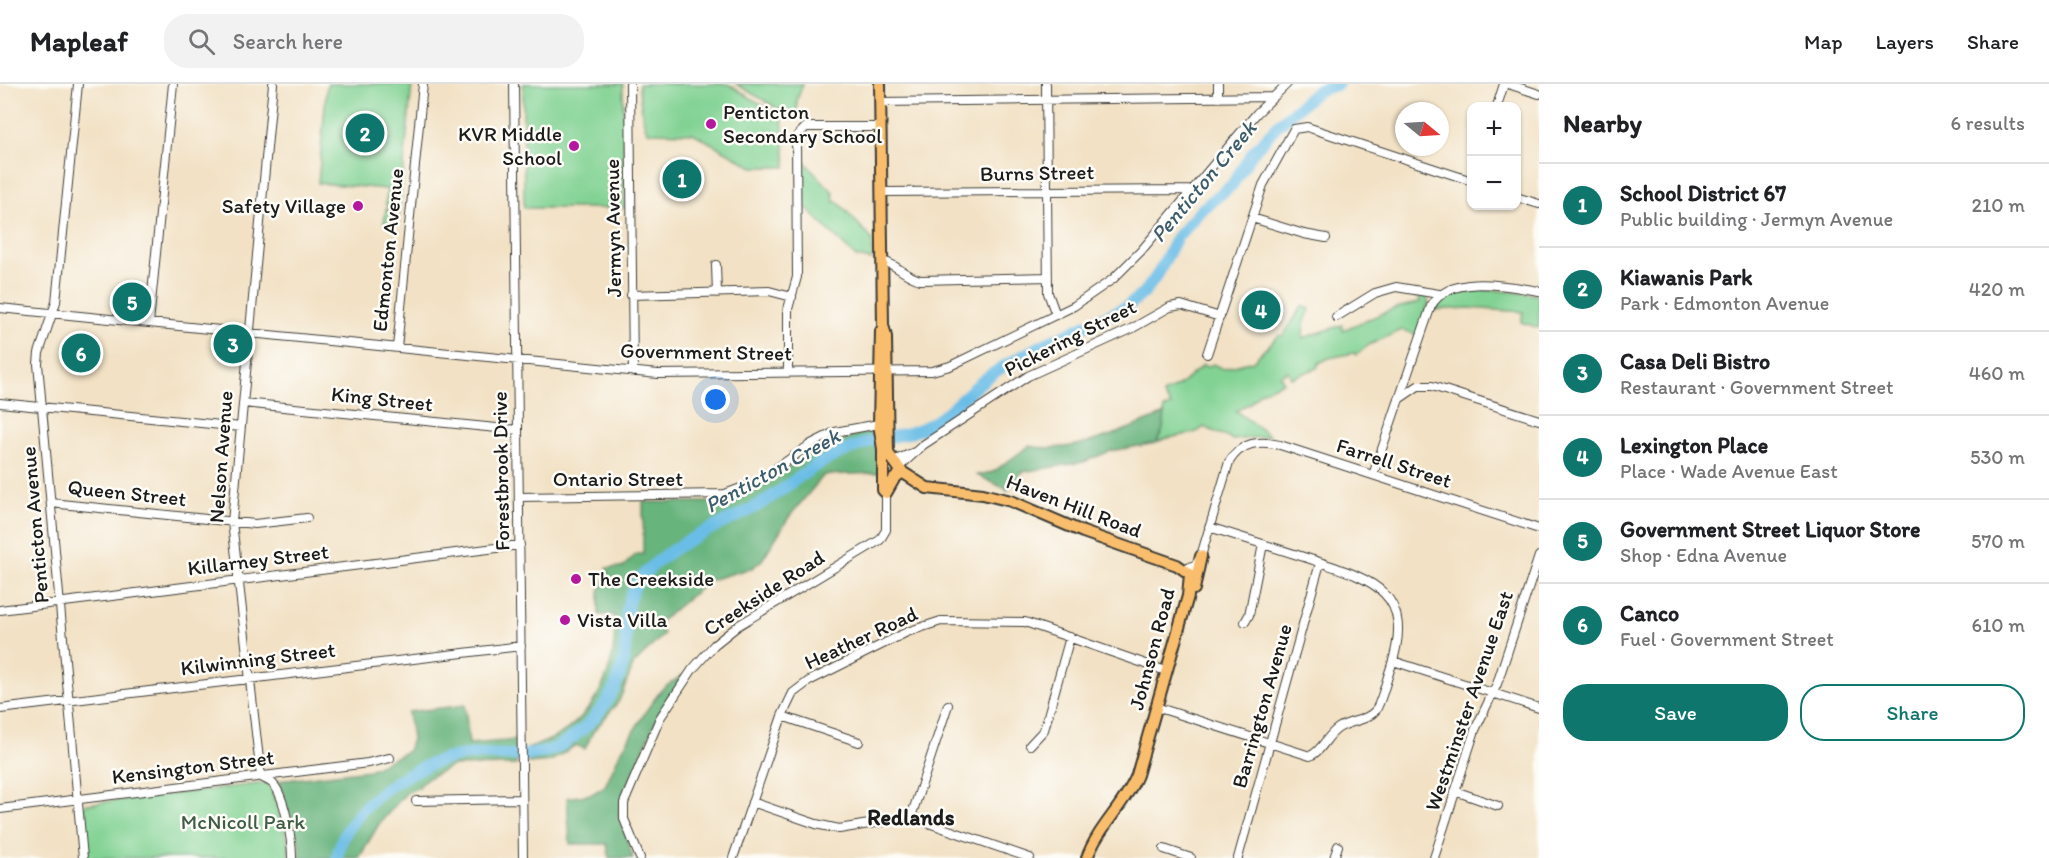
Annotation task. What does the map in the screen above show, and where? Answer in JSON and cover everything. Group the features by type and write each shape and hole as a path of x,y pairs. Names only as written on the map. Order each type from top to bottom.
{"main road":[{"path":"880,84 883,325 879,337 882,371 882,428 892,459 894,479 886,493"},
{"path":"886,493 883,490 892,459"},
{"name":"Haven Hill Road","path":"892,459 927,488 983,494 1011,501 1083,532 1186,569"},
{"path":"1188,596 1194,589 1201,556"},
{"name":"Johnson Road","path":"1087,858 1100,832 1134,782 1188,596 1190,578 1186,569"}],"street":[{"name":"Penticton Avenue","path":"78,84 57,302 38,356 83,858"},
{"path":"149,323 173,84"},
{"name":"Nelson Avenue","path":"261,777 232,522 273,84"},
{"name":"Edmonton Avenue","path":"397,348 423,84"},
{"name":"Forestbrook Drive","path":"514,84 523,858"},
{"name":"Jermyn Avenue","path":"630,84 633,372"},
{"path":"1046,84 1048,277 1049,298 1056,315"},
{"path":"1218,84 1218,98"},
{"name":"Government Street","path":"0,308 633,372 678,374 932,371 950,366 1088,298 1130,264 1241,130 1287,84"},
{"path":"1499,102 1506,84 1539,94"},
{"path":"880,102 1273,97"},
{"path":"788,372 788,316 797,277 795,143 798,133 809,127 881,127"},
{"path":"1208,354 1263,185 1294,129 1307,127 1467,179"},
{"name":"Burns Street","path":"881,192 1192,190"},
{"path":"1521,198 1539,204"},
{"path":"1252,218 1304,234 1326,238"},
{"path":"882,261 892,263 904,274 921,280 1048,277"},
{"path":"716,265 717,293"},
{"path":"1336,317 1376,293 1396,287 1439,294 1457,287 1474,286 1539,291"},
{"path":"632,295 775,292 792,297"},
{"path":"1373,475 1431,306 1439,294"},
{"name":"Pickering Street","path":"892,459 915,452 1028,376 1131,329 1170,307 1181,305 1220,317"},
{"path":"1398,400 1414,387 1432,386 1539,420"},
{"path":"0,403 240,427"},
{"name":"King Street","path":"243,403 518,430"},
{"name":"Ontario Street","path":"519,497 725,494 757,482 811,444 835,432 882,428"},
{"name":"Farrell Street","path":"1209,527 1226,469 1238,450 1251,443 1272,443 1539,529"},
{"name":"Creekside Road","path":"640,858 624,819 624,803 660,718 699,661 734,629 875,544 883,535 886,520 886,493"},
{"name":"Queen Street","path":"51,503 255,524 307,518"},
{"path":"1156,707 1304,755 1314,754 1340,726 1372,714 1378,705 1393,661 1399,631 1397,616 1390,601 1367,580 1209,527 1201,556"},
{"path":"1245,622 1263,544"},
{"name":"Killarney Street","path":"0,610 520,545"},
{"name":"Johnson Road","path":"1186,569 1196,564 1201,556"},
{"name":"Westminster Avenue East","path":"1434,858 1475,730 1493,693 1539,556"},
{"name":"Barrington Avenue","path":"1238,858 1320,563"},
{"name":"Heather Road","path":"782,716 793,693 809,681 907,632 940,621 1026,622 1166,670"},
{"path":"1030,745 1044,730 1070,637"},
{"name":"Kilwinning Street","path":"0,709 520,646"},
{"path":"1393,661 1539,708"},
{"path":"911,818 948,705"},
{"path":"733,858 782,716 858,742"},
{"name":"Kensington Street","path":"0,809 261,777 390,758"},
{"path":"261,777 274,785 277,791 288,824 292,858"},
{"path":"1455,791 1498,806"},
{"path":"416,801 522,799"},
{"path":"752,802 816,824 839,829 911,818 1030,858"},
{"path":"1334,858 1338,846"},
{"path":"1164,849 1191,858"}],"green space":[{"path":"327,84 412,84 398,224 384,223 386,209 389,210 391,207 386,206 387,189 318,183"},
{"name":"KVR Middle School","path":"523,84 623,84 624,208 524,208"},
{"name":"Penticton Secondary School","path":"639,84 728,84 782,117 786,167 753,167 693,133 648,132 643,117"},
{"path":"736,84 803,84 797,100 797,119 787,119 787,114"},
{"path":"803,160 833,192 834,202 838,202 872,239 872,260 856,257 803,205"},
{"path":"1495,290 1539,295 1539,328 1521,322 1523,312 1469,308 1434,310 1446,297 1453,294"},
{"path":"1418,294 1426,297 1429,302 1418,335 1402,330 1369,345 1356,355 1354,353 1329,358 1319,363 1317,368 1291,378 1288,371 1280,375 1283,382 1260,392 1250,403 1236,411 1270,436 1233,440 1204,427 1193,433 1156,443 1163,429 1164,409 1171,406 1163,394 1180,385 1203,365 1207,367 1213,364 1223,369 1253,361 1279,335 1283,336 1302,306 1310,309 1304,324 1303,338 1342,325 1343,330 1393,309 1420,302"},
{"path":"1165,414 1163,429 1156,443 1110,451 1084,462 1022,472 1008,490 977,475 993,472 1029,446 1046,448 1081,444 1116,434"},
{"path":"867,431 877,444 879,473 824,475 789,517 762,560 752,568 710,580 656,625 664,634 634,664 619,701 593,732 585,749 576,745 551,761 528,763 528,748 568,729 596,698 605,679 614,638 614,615 599,615 599,591 608,573 607,568 623,567 636,554 643,554 643,502 721,502 737,497 768,482 808,452"},
{"path":"683,676 659,713 621,801 619,814 633,858 609,858 607,844 570,844 567,798 592,794 605,786 620,753 648,708 662,689"},
{"path":"465,705 469,744 516,740 516,765 452,766 424,780 419,787 406,793 379,824 359,858 300,858 299,842 278,781 369,770 408,751 412,739 408,712"},
{"name":"McNicoll Park","path":"266,783 270,787 289,844 289,858 88,858 83,808 87,804"}],"waterway":[{"name":"Penticton Creek","path":"337,858 343,839 353,821 368,804 405,776 426,766 466,755 541,753 552,750 574,737 601,710 614,688 623,664 626,617 631,594 637,583 658,561 699,535 757,506 834,456 870,441 923,428 950,410 983,380 1007,364 1040,346 1126,307 1144,293 1158,274 1177,237 1202,209 1232,185 1252,153 1277,126 1317,91 1338,84"}],"place":[{"name":"Penticton Secondary School","path":"711,124"},
{"name":"Kiawanis Park","path":"365,133"},
{"name":"KVR Middle School","path":"574,146"},
{"name":"School District 67","path":"682,179"},
{"name":"Safety Village","path":"358,206"},
{"name":"Government Street Liquor Store","path":"132,302"},
{"name":"Lexington Place","path":"1261,310"},
{"name":"Casa Deli Bistro","path":"233,344"},
{"name":"Canco","path":"81,353"},
{"name":"The Creekside","path":"576,579"},
{"name":"Vista Villa","path":"565,620"}],"district":[{"name":"Redlands","path":"911,817"}]}
